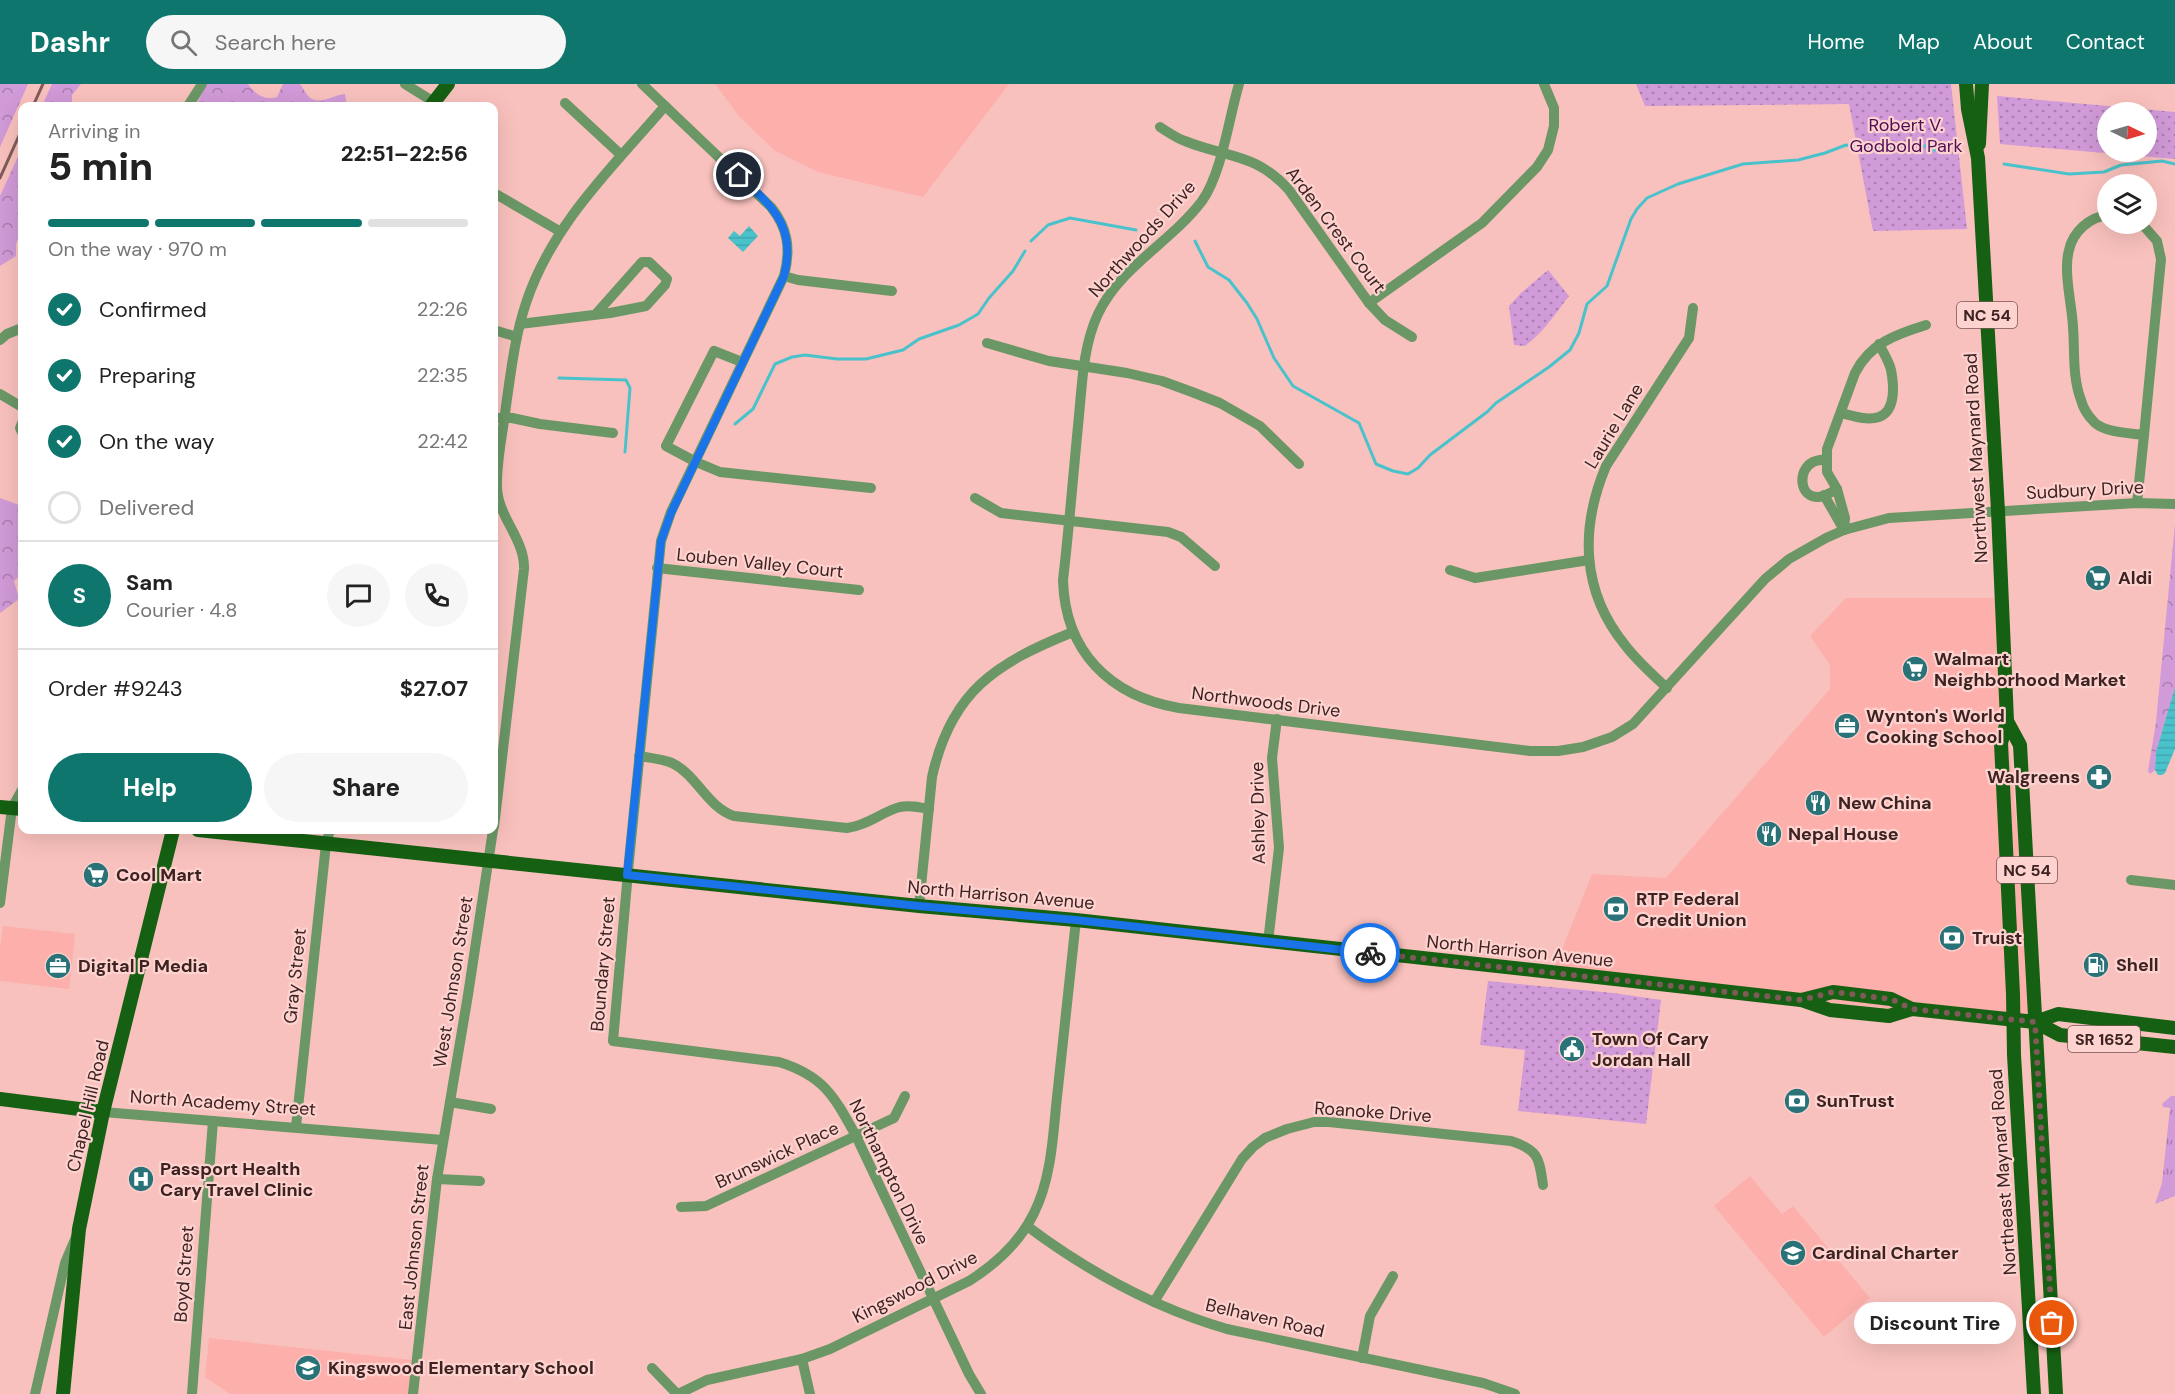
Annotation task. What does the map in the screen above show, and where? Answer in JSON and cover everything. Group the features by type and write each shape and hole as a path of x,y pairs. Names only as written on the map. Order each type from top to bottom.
{"main road":[{"path":"434,102 448,84"},
{"name":"Northwest Maynard Road","path":"1966,84 1968,109 1978,158"},
{"name":"Northwest Maynard Road","path":"1982,84 1978,158 1998,511 2007,721 2001,743 2014,1020"},
{"name":"Northwest Maynard Road","path":"2007,721 2020,745 2035,1022"},
{"name":"Chapel Hill Road","path":"63,1394 79,1229 103,1112 172,834"},
{"name":"North Harrison Avenue","path":"235,834 919,906 1076,920 1801,1000 1833,992 1891,999 1912,1009 2035,1022 2060,1035 2175,1047"},
{"name":"North Harrison Avenue","path":"2035,1022 2058,1014 2175,1028"},
{"name":"Northeast Maynard Road","path":"2014,1020 2034,1394"},
{"name":"NC 54","path":"2035,1022 2056,1394"},
{"name":"North Academy Street","path":"0,1099 103,1112"}],"street":[{"path":"191,102 202,84"},
{"path":"405,84 430,102"},
{"path":"627,875 657,568 665,527 784,276 788,243 779,216 725,160 642,84"},
{"name":"Northwoods Drive","path":"1239,84 1221,153 1203,199 1170,236 1134,268 1106,300 1093,325 1084,367 1064,594 1073,632 1089,657 1108,679 1142,699 1179,708 1530,751 1558,752 1583,747 1612,736 1633,724 1765,579 1789,559 1844,530 1905,516 1998,511"},
{"path":"1369,303 1475,229 1537,167 1548,150 1554,126 1554,108 1544,84"},
{"path":"566,103 620,154"},
{"name":"West Johnson Street","path":"498,456 499,419 520,324 536,276 553,242 587,194 620,154 665,106"},
{"name":"Arden Crest Court","path":"1160,127 1183,141 1254,162 1278,178 1289,190 1369,303 1385,320 1412,337"},
{"path":"498,195 561,232"},
{"path":"2097,218 2081,228 2069,249 2067,265 2074,330 2074,373 2081,400 2095,423 2110,429 2144,435"},
{"path":"2137,503 2162,260 2157,241 2152,234"},
{"path":"520,324 595,315 646,306 665,285 667,279 649,262 642,262 595,315"},
{"path":"784,276 798,280 892,291"},
{"name":"Laurie Lane","path":"1666,688 1634,657 1615,632 1601,606 1589,560 1588,528 1598,485 1606,466 1689,338 1693,309"},
{"path":"1844,530 1845,518 1837,489 1827,472 1827,449 1860,362 1879,344 1892,336 1926,325"},
{"path":"0,340 11,331 18,329"},
{"path":"498,331 517,337"},
{"path":"987,343 1049,361 1162,381 1220,403 1260,426 1299,464"},
{"path":"1841,413 1867,419 1878,418 1885,414 1891,405 1893,397 1891,368 1879,344"},
{"path":"742,362 714,351 666,446 696,462 720,471 871,488"},
{"path":"0,394 18,405"},
{"path":"499,419 512,418 540,424 613,433"},
{"path":"1827,459 1812,462 1806,467 1802,480 1806,492 1812,496 1824,495 1837,489"},
{"path":"1824,495 1844,530"},
{"name":"West Johnson Street","path":"498,496 519,540 524,565 498,786"},
{"path":"975,498 1001,513 1168,532 1181,537 1215,566"},
{"name":"Sudbury Drive","path":"1998,511 2137,503 2175,504"},
{"path":"1450,570 1475,578 1589,560"},
{"name":"Louben Valley Court","path":"657,568 859,590"},
{"path":"919,906 932,777 941,743 957,712 991,673 1038,646 1073,632"},
{"name":"Ashley Drive","path":"1268,942 1279,848 1272,758 1277,720"},
{"path":"639,756 671,763 686,772 721,810 734,816 847,828 865,824 898,808 907,806 929,808"},
{"path":"0,903 12,808"},
{"name":"Gray Street","path":"296,1127 329,834"},
{"name":"West Johnson Street","path":"443,1140 492,834"},
{"name":"Boundary Street","path":"626,1043 613,1041 627,875"},
{"path":"2132,880 2175,885"},
{"name":"Kingswood Drive","path":"652,1368 677,1394 707,1380 802,1359 830,1349 933,1300 990,1268 1010,1249 1027,1226 1038,1203 1049,1163 1076,920"},
{"name":"Northampton Drive","path":"626,1043 758,1058 793,1066 826,1088 836,1099 856,1136 933,1300 981,1394"},
{"name":"Brunswick Place","path":"681,1207 706,1206 894,1118 905,1096"},
{"path":"450,1102 491,1109"},
{"name":"North Academy Street","path":"103,1112 443,1140"},
{"name":"Boyd Street","path":"192,1394 213,1121"},
{"name":"Roanoke Drive","path":"1154,1302 1242,1159 1265,1138 1287,1129 1314,1122 1329,1122 1512,1141 1535,1152 1539,1160 1543,1185"},
{"name":"East Johnson Street","path":"413,1394 443,1140"},
{"path":"437,1179 480,1181"},
{"name":"Belhaven Road","path":"1027,1226 1099,1273 1182,1314 1227,1329 1483,1383 1515,1394"},
{"path":"35,1394 64,1263 79,1229"},
{"path":"1362,1358 1370,1316 1393,1276"},
{"path":"802,1359 810,1394"}],"shaded area":[{"path":"715,84 1009,84 923,197 818,172 775,151 739,116"},
{"path":"1846,598 2001,598 2007,721 2035,1022 1770,997 1553,972 1592,874 1666,878 1830,689 1830,665 1810,636"},
{"path":"3,926 75,934 69,989 0,981"},
{"name":"Cardinal Charter","path":"1750,1176 1782,1214 1793,1206 1870,1298 1824,1337 1714,1206"},
{"name":"Kingswood Elementary School","path":"209,1338 412,1360 408,1394 230,1394 205,1377"}],"green space":[{"path":"0,84 28,84 18,102 0,147"},
{"path":"52,84 81,84 72,95 72,102 44,102"},
{"path":"207,84 248,84 257,94 273,98 277,97 283,84 300,84 313,99 327,99 345,94 346,102 198,102"},
{"name":"Robert V. Godbold Park","path":"1636,84 1951,84 1967,229 1873,231 1849,104 1645,106"},
{"name":"Robert V. Godbold Park","path":"1997,96 2097,105 2097,152 2000,144"},
{"name":"Robert V. Godbold Park","path":"2157,110 2175,112 2175,159 2157,157"},
{"path":"18,157 16,256 0,266 0,196"},
{"path":"1548,270 1569,296 1532,341 1525,346 1514,345 1509,306"},
{"path":"0,498 18,505 18,578 14,581 18,600 0,613"},
{"path":"2175,524 2175,687 2156,752 2155,770 2150,774 2148,771 2156,722"},
{"path":"1488,981 1661,1000 1646,1124 1518,1111 1525,1050 1480,1045"},
{"path":"2171,1096 2175,1096 2175,1196 2155,1204 2162,1183 2170,1108 2163,1107 2162,1104"}],"water":[{"path":"749,226 758,236 743,252 728,238 734,231 740,236"},
{"path":"2175,687 2175,749 2165,773 2158,775 2155,770 2156,752"}],"waterway":[{"path":"1195,241 1208,267 1229,280 1247,303 1257,319 1274,358 1293,386 1359,423 1376,464 1408,474 1496,403 1570,350 1579,333 1587,304 1607,286 1631,219 1647,198 1678,184 1743,164 1798,160 1846,145 1879,149 1906,145 1925,146 1938,151"},
{"path":"2004,164 2069,174 2104,172 2121,165 2162,161 2175,164"},
{"path":"1031,241 1048,225 1070,218 1136,230"},
{"path":"735,424 753,409 775,364 792,357 805,355 837,359 866,359 903,350 919,339 959,325 978,314 1013,271 1025,251"},
{"path":"559,378 626,380 630,388 625,452"}],"railway":[{"path":"35,102 43,84"},
{"path":"0,178 18,138"}],"way so far":[{"path":"1370,953 1801,1000 1833,992 1891,999 1912,1009 2035,1022 2052,1323"}],"place":[{"name":"Aldi","path":"2098,578"},
{"name":"Walmart Neighborhood Market","path":"1915,669"},
{"name":"Wynton's World Cooking School","path":"1847,726"},
{"name":"Walgreens","path":"2099,777"},
{"name":"New China","path":"1818,803"},
{"name":"Nepal House","path":"1769,834"},
{"name":"Cool Mart","path":"96,875"},
{"name":"RTP Federal Credit Union","path":"1616,909"},
{"name":"Truist","path":"1952,938"},
{"name":"Shell","path":"2096,965"},
{"name":"Digital P Media","path":"58,966"},
{"name":"Town Of Cary Jordan Hall","path":"1572,1049"},
{"name":"SunTrust","path":"1797,1101"},
{"name":"Passport Health Cary Travel Clinic","path":"141,1179"},
{"name":"Cardinal Charter","path":"1793,1253"},
{"name":"Discount Tire","path":"2052,1323"},
{"name":"Kingswood Elementary School","path":"308,1368"}],"route":[{"path":"739,175 779,216 788,243 787,261 784,276 671,513 661,541 627,875 1076,920 1370,953"}]}
